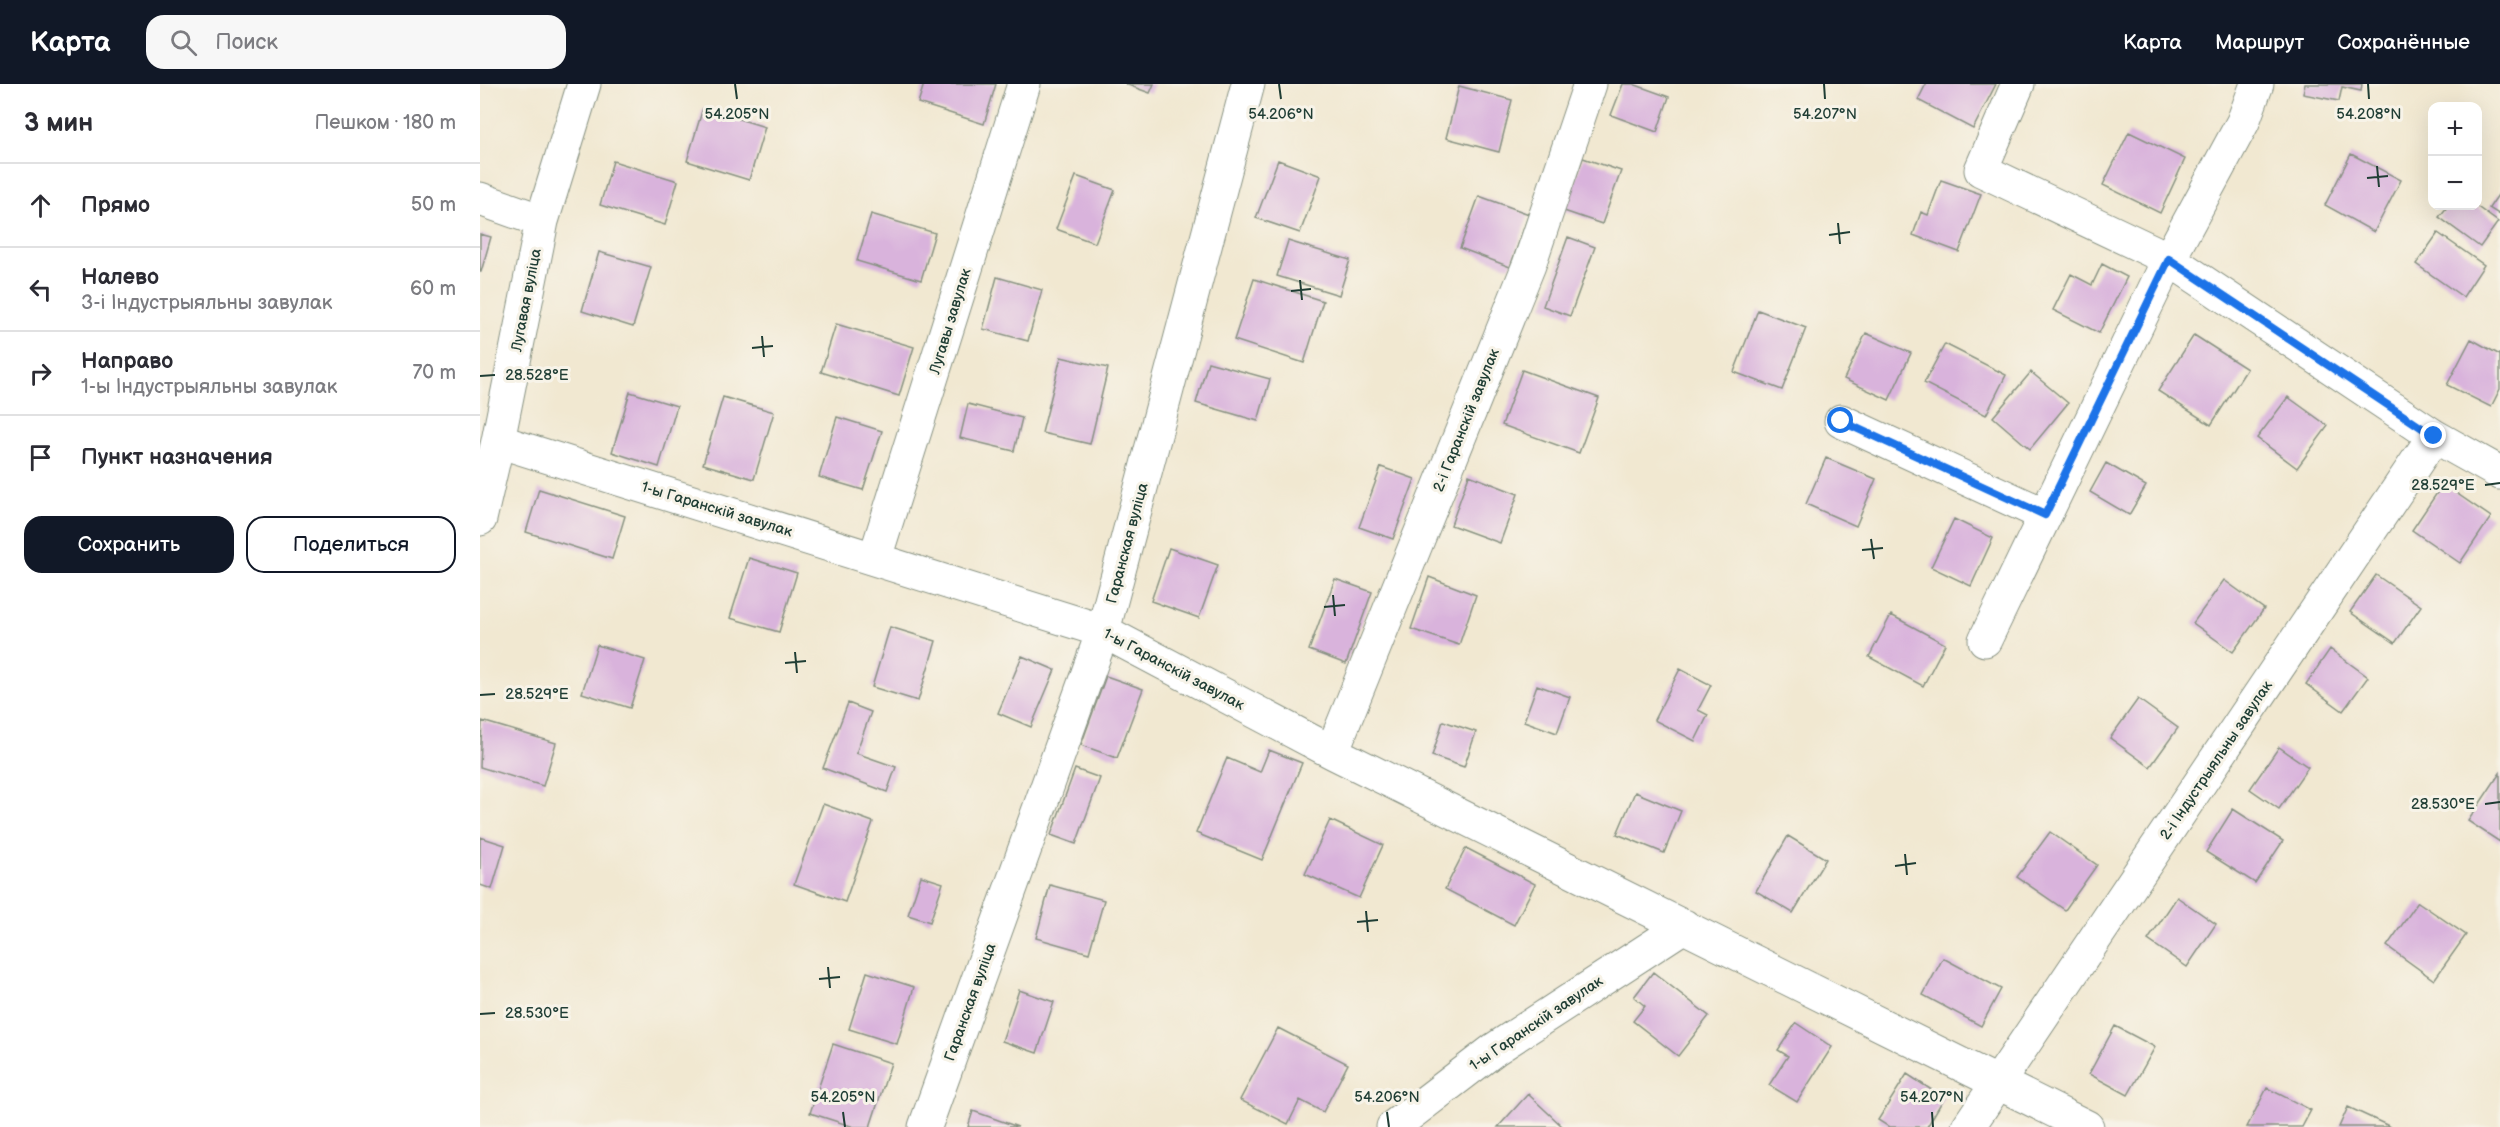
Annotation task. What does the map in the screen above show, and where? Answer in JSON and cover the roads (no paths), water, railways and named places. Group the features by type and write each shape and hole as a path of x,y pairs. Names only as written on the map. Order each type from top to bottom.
{"street":[{"name":"Лугавая вуліца","path":"480,519 542,221 584,84"},
{"name":"Лугавы завулак","path":"875,558 1024,84"},
{"name":"Гаранская вуліца","path":"925,1127 1103,631 1248,84"},
{"name":"2-і Гаранскій завулак","path":"1332,752 1529,265 1590,84"},
{"path":"2018,84 1981,170 2169,259 2434,436 2500,473"},
{"path":"1985,640 2169,259 2244,122 2257,84"},
{"path":"480,199 542,221"},
{"path":"1841,421 2045,515"},
{"name":"2-і Індустрыяльны завулак","path":"1997,1084 2434,436"},
{"name":"1-ы Гаранскій завулак","path":"498,441 1103,631 1332,752 2087,1127"},
{"name":"1-ы Гаранскій завулак","path":"1393,1127 1495,1049 1684,926"},
{"path":"1968,1127 1997,1084"}]}
